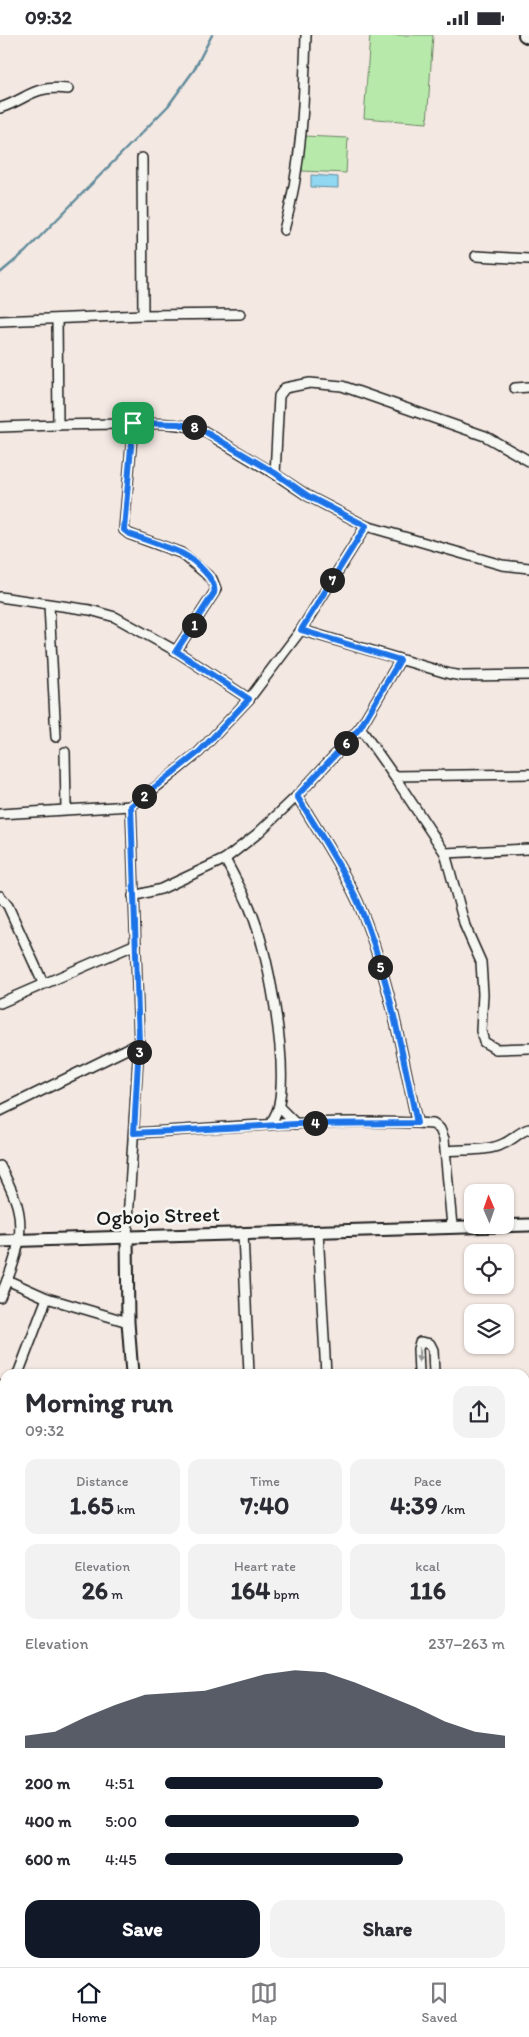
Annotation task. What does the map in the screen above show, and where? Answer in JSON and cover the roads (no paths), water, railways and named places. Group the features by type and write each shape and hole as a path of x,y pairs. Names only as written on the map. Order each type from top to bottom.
{"main road":[{"path":"525,35 529,37"}],"street":[{"path":"284,229 292,201 300,141 306,35"},
{"path":"0,108 37,89 51,87 68,89"},
{"path":"142,158 143,315"},
{"path":"476,256 529,259"},
{"path":"0,321 143,315 240,314"},
{"path":"57,319 58,425"},
{"path":"275,473 279,396 285,389 310,383 342,386 435,417 485,436 529,461"},
{"path":"515,387 529,387"},
{"path":"133,423 124,530 129,534 186,556 212,579 215,584 214,593 176,651"},
{"path":"0,427 133,423 179,424 202,430 275,473 308,496 366,526 502,565 529,568"},
{"path":"0,814 131,806 199,752 249,699 301,630 366,526"},
{"path":"0,597 90,610 115,617 176,651 249,699"},
{"path":"49,605 56,737"},
{"path":"301,630 400,660 463,676 529,675"},
{"path":"133,896 161,889 225,859 257,834 297,796 360,728 400,660"},
{"path":"360,728 445,853 465,926 481,962 483,994 481,1031 484,1043 496,1049 529,1048"},
{"path":"65,752 66,809"},
{"path":"394,776 529,774"},
{"path":"297,796 340,866 358,902 372,939 391,1006 417,1123"},
{"path":"131,806 139,1043 128,1236 128,1322 132,1369"},
{"path":"445,853 529,849"},
{"path":"225,859 249,907 263,947 278,1033 281,1073 279,1107 270,1125"},
{"path":"0,896 8,906 43,983"},
{"path":"0,1003 136,944"},
{"path":"0,1111 139,1043"},
{"path":"279,1107 296,1124"},
{"path":"134,1133 296,1124 433,1124 440,1129 444,1139 452,1226"},
{"path":"446,1151 494,1147 506,1143 524,1130 529,1129"},
{"path":"0,1165 18,1207 19,1239 0,1297"},
{"name":"Ogbojo Street","path":"0,1241 529,1225"},
{"path":"318,1231 326,1369"},
{"path":"243,1233 249,1369"},
{"path":"7,1280 47,1298 128,1322"},
{"path":"20,1369 47,1298"},
{"path":"419,1369 418,1349 420,1342 426,1342 430,1344 433,1350 434,1369"}],"water":[{"path":"311,175 338,177 338,188 311,187"}],"waterway":[{"path":"0,273 25,252 168,106 194,70 212,35"}]}
